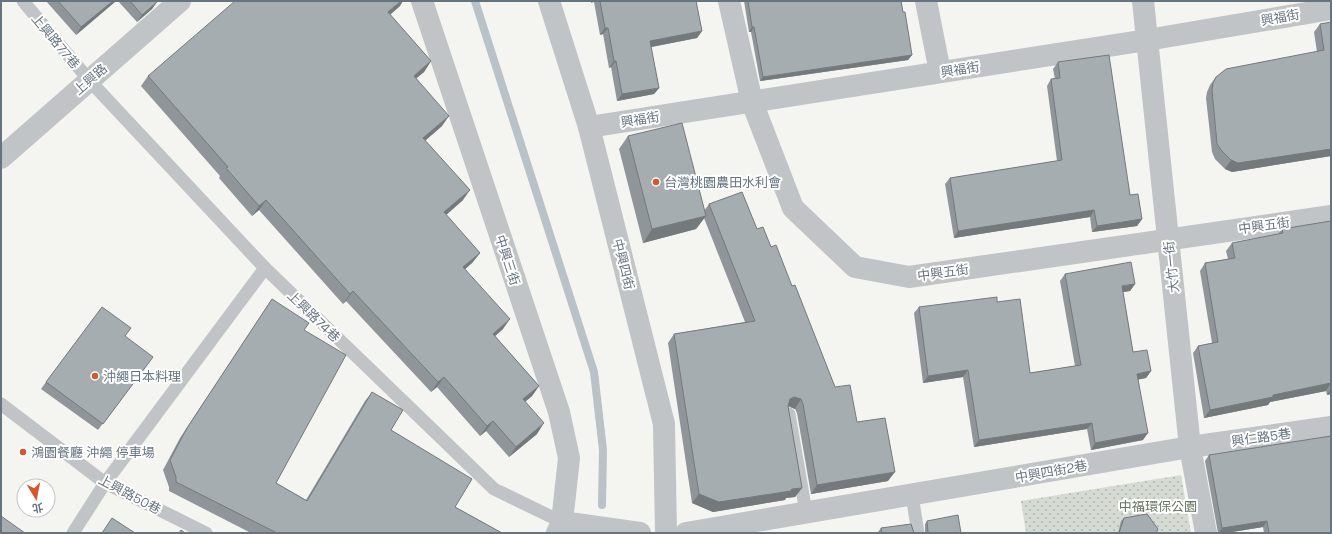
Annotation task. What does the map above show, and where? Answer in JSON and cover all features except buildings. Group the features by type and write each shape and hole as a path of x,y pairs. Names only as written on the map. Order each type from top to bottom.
{"street":[{"name":"上興路","path":"1,158 180,1"},
{"name":"中興三街","path":"422,1 559,412 568,458 560,528"},
{"name":"中興四街","path":"549,1 589,127 664,424 666,533"},
{"name":"中興五街","path":"730,1 752,102 793,208 855,267 908,277 1331,216"},
{"path":"926,1 940,72"},
{"name":"大竹一街","path":"1143,1 1190,447 1206,533"},
{"name":"興福街","path":"589,127 1147,40 1331,9"},
{"name":"興仁路5巷","path":"1190,447 1331,427"},
{"name":"中興四街2巷","path":"686,533 1190,447"},
{"path":"560,528 640,533"}],"lane":[{"name":"上興路77巷","path":"23,2 89,80"},
{"name":"上興路74巷","path":"89,80 265,268 494,489 560,528"},
{"path":"73,533 105,483 265,268"},
{"name":"上興路50巷","path":"1,404 105,483 206,533"},
{"path":"789,414 806,512"},
{"path":"912,495 918,533"}],"green space":[{"name":"中福環保公園","path":"1181,475 1191,533 1026,533 1021,501"}],"waterway":[{"path":"475,1 594,372 603,450 602,505"}],"place":[{"name":"台灣桃園農田水利會","path":"656,182"},
{"name":"沖繩日本料理","path":"95,376"},
{"name":"鴻園餐廳 沖繩 停車場","path":"23,452"}]}
